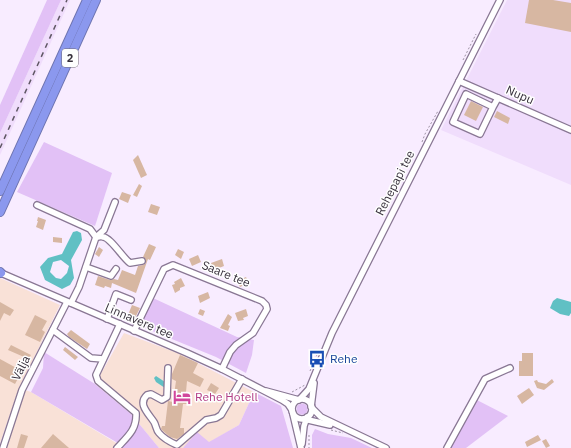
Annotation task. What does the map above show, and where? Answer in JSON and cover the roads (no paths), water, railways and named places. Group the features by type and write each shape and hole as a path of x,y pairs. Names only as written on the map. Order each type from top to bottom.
{"highway":[{"name":"2","path":"0,191 87,0"},
{"name":"2","path":"0,212 96,0"}],"street":[{"name":"Rehepapi tee","path":"300,400 309,389 332,333 500,0"},
{"name":"Nupu","path":"459,81 571,129"},
{"path":"493,108 466,94 453,122 480,134 493,108 498,98"},
{"name":"Välja","path":"3,448 22,390 53,330 79,287 96,237 104,230 114,202"},
{"path":"37,205 90,229 96,237 104,236 130,263 142,261"},
{"name":"Saare tee","path":"134,331 164,269 173,265 262,301 266,305 267,309 253,333 236,345 230,352 222,369"},
{"path":"86,267 111,276 116,269"},
{"name":"Linnavere tee","path":"0,273 222,369 288,404 295,416 347,430"},
{"path":"107,319 116,294 131,300"},
{"path":"117,448 133,430 137,423 136,414 98,381 96,375 102,359 120,324"},
{"path":"53,330 91,358 102,359"},
{"path":"168,368 167,397 162,400 147,394 144,400 144,408 155,423 157,432 168,441 177,445 206,420 216,418 221,415 242,379"},
{"path":"447,448 485,378 510,368"},
{"name":"Rehepapi tee","path":"312,407 314,377"},
{"name":"Linnavere tee","path":"266,391 300,400 306,400 321,417 386,448"},
{"path":"300,400 295,402 292,410 301,448"},
{"path":"301,448 306,418 311,413 312,407"}],"railway":[{"path":"0,148 67,0"}],"place":[{"name":"Rehe","path":"317,359"},
{"name":"Rehe Hotell","path":"182,397"}]}
